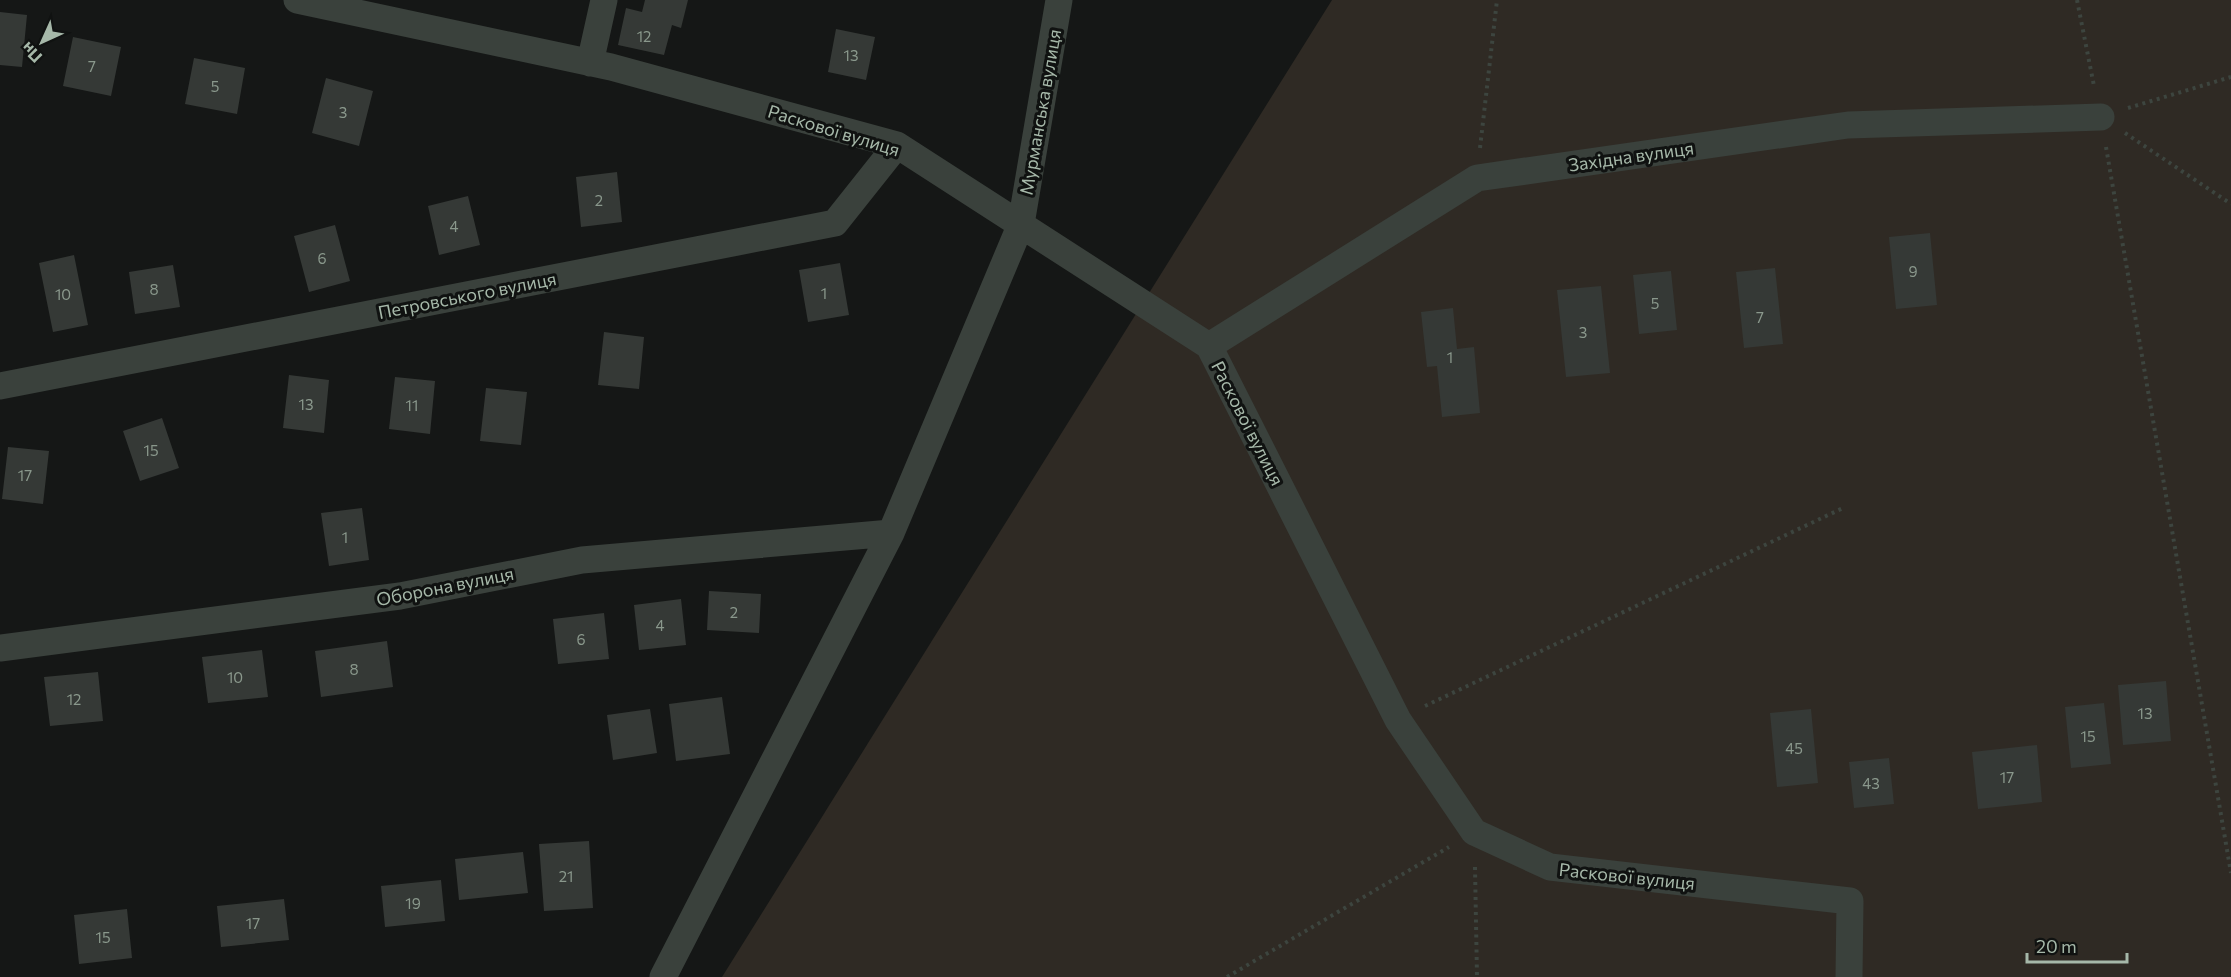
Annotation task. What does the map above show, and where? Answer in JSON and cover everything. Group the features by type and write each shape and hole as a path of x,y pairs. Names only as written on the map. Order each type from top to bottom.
{"street":[{"name":"Раскової вулиця","path":"297,0 590,63 897,145 1209,346 1398,720 1474,832 1550,867 1850,901 1849,977"},
{"path":"590,63 604,0"},
{"name":"Мурманська вулиця","path":"663,977 891,533 1021,224 1059,0"},
{"name":"Західна вулиця","path":"1209,346 1477,178 1848,125 2101,117"},
{"name":"Петровського вулиця","path":"0,386 835,224 897,145"},
{"name":"Оборона вулиця","path":"0,648 400,596 582,560 891,533"}],"path":[{"path":"1477,178 1497,0"},
{"path":"2077,0 2101,117 2231,873"},
{"path":"2101,117 2231,77"},
{"path":"2101,117 2231,204"},
{"path":"1398,720 1843,508"},
{"path":"1227,977 1474,832 1477,977"}],"shaded area":[{"path":"1332,0 2231,0 2231,977 722,977"}],"building":[{"path":"645,0 688,0 681,28 672,25 664,55 618,45 626,8 642,12"},
{"path":"0,12 27,15 22,67 0,65"},
{"path":"836,29 875,37 866,80 828,72"},
{"path":"73,37 121,47 111,96 63,86"},
{"path":"194,58 245,68 237,114 185,104"},
{"path":"326,78 373,91 359,146 312,133"},
{"path":"617,172 622,222 581,227 576,177"},
{"path":"468,196 480,245 439,255 428,206"},
{"path":"335,225 350,281 309,292 294,236"},
{"path":"1930,233 1937,305 1896,309 1889,237"},
{"path":"74,255 88,325 53,332 39,263"},
{"path":"840,263 849,315 808,322 799,270"},
{"path":"173,265 180,307 135,314 129,272"},
{"path":"1775,268 1783,344 1744,348 1736,272"},
{"path":"1671,271 1677,330 1639,334 1633,275"},
{"path":"1601,286 1610,373 1566,377 1557,290"},
{"path":"1453,308 1457,349 1474,347 1480,413 1442,417 1437,366 1427,367 1421,312"},
{"path":"604,332 644,337 639,389 598,385"},
{"path":"289,375 329,380 324,433 283,428"},
{"path":"395,377 435,381 430,434 389,429"},
{"path":"486,388 527,392 521,445 480,441"},
{"path":"162,418 179,468 140,481 123,431"},
{"path":"8,447 49,451 43,504 2,499"},
{"path":"362,508 369,560 329,566 321,513"},
{"path":"709,591 761,594 759,633 707,630"},
{"path":"681,599 686,645 639,650 634,605"},
{"path":"604,613 609,659 558,664 553,619"},
{"path":"387,641 393,687 321,697 315,651"},
{"path":"262,650 268,697 208,703 202,657"},
{"path":"98,672 103,721 50,726 44,677"},
{"path":"2166,681 2171,741 2123,745 2118,685"},
{"path":"722,697 730,754 676,761 669,704"},
{"path":"2104,703 2111,764 2071,768 2065,707"},
{"path":"650,709 657,753 613,760 607,715"},
{"path":"1811,709 1818,783 1777,787 1770,713"},
{"path":"2037,745 2042,802 1978,809 1972,752"},
{"path":"1889,758 1894,804 1854,808 1849,762"},
{"path":"589,841 593,908 544,911 539,844"},
{"path":"523,852 528,893 459,900 455,859"},
{"path":"441,880 445,921 385,927 381,886"},
{"path":"284,899 289,940 221,947 217,906"},
{"path":"127,909 132,958 79,964 74,915"}]}
